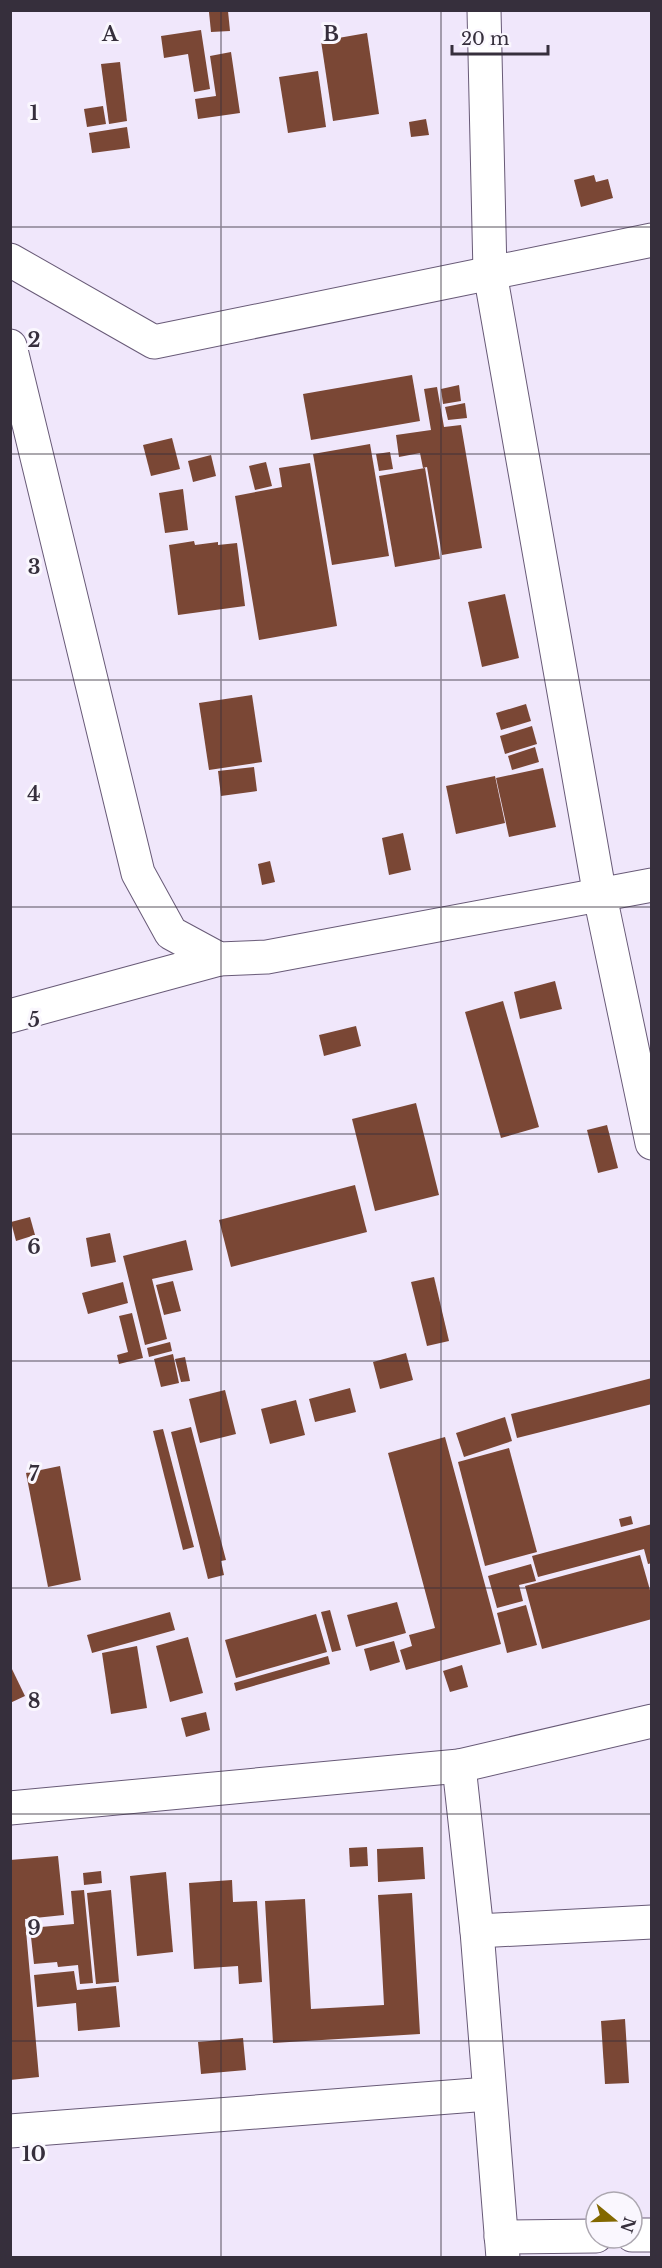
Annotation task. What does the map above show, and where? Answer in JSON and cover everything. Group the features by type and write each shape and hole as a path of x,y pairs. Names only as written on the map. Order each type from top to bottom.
{"street":[{"path":"484,10 490,273 600,896 651,1143"},
{"path":"10,260 153,342 651,240"},
{"path":"10,346 138,873 171,933 219,958"},
{"path":"10,1016 219,958 267,957 651,885"},
{"path":"10,1808 459,1766 651,1721"},
{"path":"459,1766 477,1931 488,2094 502,2247 584,2237"},
{"path":"477,1931 651,1922"},
{"path":"10,2130 488,2094"}],"building":[{"path":"228,11 230,31 211,32 209,12"},
{"path":"201,30 210,89 194,92 188,54 164,58 161,36"},
{"path":"367,33 379,114 333,121 321,41"},
{"path":"231,52 240,113 198,119 195,99 216,96 210,56"},
{"path":"120,62 127,121 109,124 101,64"},
{"path":"318,71 326,127 288,133 279,77"},
{"path":"103,106 106,124 87,127 84,109"},
{"path":"426,119 429,135 411,137 409,122"},
{"path":"127,127 130,148 92,153 89,133"},
{"path":"594,175 596,182 608,179 613,198 581,207 574,180"},
{"path":"412,375 420,421 311,440 303,394"},
{"path":"459,385 461,401 443,404 441,389"},
{"path":"437,387 444,427 461,425 482,548 442,555 427,467 423,468 420,453 399,457 396,435 431,430 424,389"},
{"path":"465,403 467,418 448,420 445,407"},
{"path":"172,438 180,469 151,476 143,445"},
{"path":"370,444 389,556 332,565 313,454"},
{"path":"390,452 393,469 379,471 376,454"},
{"path":"211,455 216,476 193,482 188,461"},
{"path":"266,462 272,486 255,490 249,466"},
{"path":"310,463 337,626 259,640 235,496 282,487 279,468"},
{"path":"425,468 440,559 395,567 379,476"},
{"path":"183,489 188,530 165,533 159,493"},
{"path":"194,541 195,545 218,542 218,545 237,543 245,606 178,615 169,545"},
{"path":"505,594 519,658 482,667 468,602"},
{"path":"252,695 262,762 209,770 199,703"},
{"path":"526,704 531,721 501,730 496,713"},
{"path":"532,726 537,744 505,754 500,736"},
{"path":"535,747 539,762 512,770 508,756"},
{"path":"254,767 257,791 221,796 218,771"},
{"path":"543,768 556,827 509,837 496,778"},
{"path":"495,776 505,823 456,834 446,786"},
{"path":"403,833 411,870 389,875 382,838"},
{"path":"270,861 275,882 262,885 258,864"},
{"path":"555,981 562,1009 520,1019 514,992"},
{"path":"503,1001 539,1127 501,1138 465,1012"},
{"path":"356,1026 361,1046 324,1056 319,1035"},
{"path":"416,1103 439,1195 375,1211 352,1119"},
{"path":"607,1125 618,1168 598,1173 587,1130"},
{"path":"355,1185 367,1232 231,1267 219,1220"},
{"path":"30,1217 35,1235 16,1241 11,1222"},
{"path":"110,1233 116,1262 91,1267 86,1238"},
{"path":"186,1240 193,1270 152,1279 167,1339 145,1345 123,1256"},
{"path":"434,1277 449,1341 427,1346 411,1282"},
{"path":"173,1281 181,1311 164,1315 156,1285"},
{"path":"123,1282 128,1303 88,1314 82,1293"},
{"path":"132,1313 143,1358 119,1364 117,1355 128,1352 119,1316"},
{"path":"170,1342 172,1351 149,1357 147,1348"},
{"path":"406,1353 413,1380 380,1389 373,1362"},
{"path":"173,1354 179,1383 161,1387 154,1359"},
{"path":"185,1357 190,1381 181,1382 175,1359"},
{"path":"652,1378 652,1404 517,1438 511,1414"},
{"path":"350,1388 356,1412 315,1422 309,1399"},
{"path":"225,1390 236,1434 200,1443 189,1399"},
{"path":"296,1400 305,1435 270,1444 261,1409"},
{"path":"505,1417 512,1441 464,1457 456,1433"},
{"path":"191,1427 226,1560 221,1561 224,1575 208,1579 171,1432"},
{"path":"163,1429 194,1547 183,1550 153,1431"},
{"path":"445,1437 501,1644 406,1670 400,1650 412,1646 409,1635 435,1628 388,1453"},
{"path":"509,1448 537,1552 485,1566 458,1462"},
{"path":"60,1466 81,1580 48,1587 26,1473"},
{"path":"631,1516 633,1524 621,1527 619,1519"},
{"path":"652,1524 652,1563 648,1564 644,1549 538,1577 532,1556"},
{"path":"640,1555 652,1597 652,1619 542,1649 525,1586"},
{"path":"531,1564 536,1581 519,1585 523,1601 497,1608 488,1576"},
{"path":"397,1602 406,1633 356,1647 347,1615"},
{"path":"526,1605 537,1645 507,1653 497,1613"},
{"path":"330,1610 341,1650 332,1652 321,1612"},
{"path":"170,1612 175,1630 92,1653 87,1635"},
{"path":"316,1614 327,1652 236,1678 225,1640"},
{"path":"188,1637 203,1693 170,1702 156,1646"},
{"path":"394,1641 400,1662 370,1671 364,1649"},
{"path":"137,1646 147,1708 111,1714 102,1653"},
{"path":"328,1656 330,1664 236,1691 234,1683"},
{"path":"10,1665 25,1696 10,1703"},
{"path":"462,1665 468,1687 450,1692 443,1671"},
{"path":"206,1712 210,1730 186,1737 181,1718"},
{"path":"367,1847 368,1866 350,1867 349,1848"},
{"path":"423,1847 425,1879 378,1882 377,1849"},
{"path":"58,1856 64,1915 25,1919 39,2077 10,2080 10,1860"},
{"path":"101,1871 102,1883 84,1885 83,1873"},
{"path":"166,1872 173,1952 137,1956 130,1876"},
{"path":"232,1880 233,1902 257,1901 262,1982 239,1984 238,1966 194,1969 189,1883"},
{"path":"84,1890 93,1983 80,1984 78,1965 58,1967 57,1962 34,1964 30,1928 74,1924 71,1891"},
{"path":"111,1890 119,1982 96,1984 87,1893"},
{"path":"412,1893 420,2034 273,2043 265,1901 305,1899 311,2009 384,2005 378,1895"},
{"path":"74,1971 77,1990 116,1986 120,2027 78,2031 76,2003 37,2007 34,1975"},
{"path":"625,2019 629,2083 605,2084 601,2021"},
{"path":"243,2038 246,2070 201,2074 198,2042"}]}
